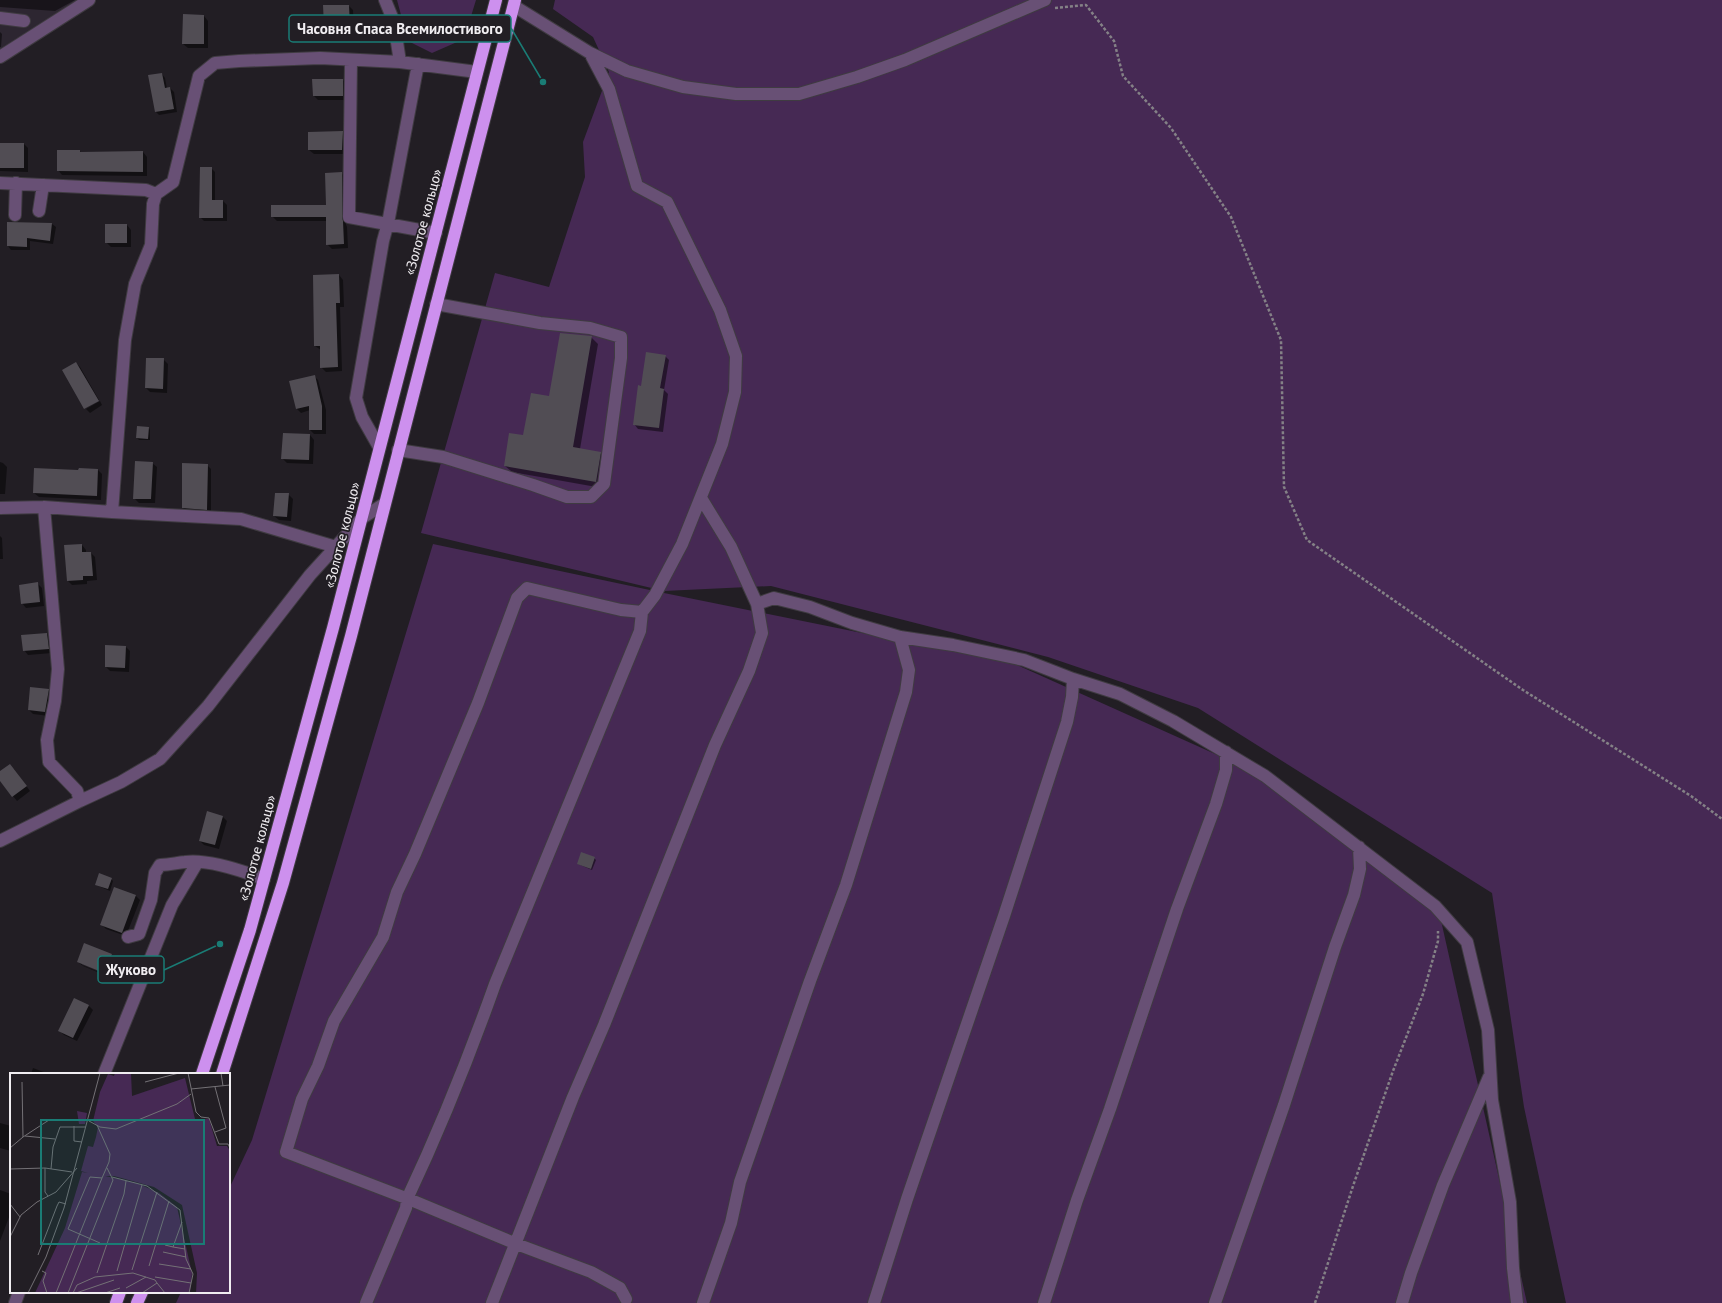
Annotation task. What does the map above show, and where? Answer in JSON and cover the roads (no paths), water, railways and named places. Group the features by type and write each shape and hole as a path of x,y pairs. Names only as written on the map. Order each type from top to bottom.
{"highway":[{"name":"«Золотое кольцо»","path":"202,1073 250,930 264,879 362,518 379,447 496,0"},
{"path":"222,1073 283,883 351,636 515,3"},
{"path":"116,1303 120,1293"},
{"path":"137,1303 142,1293"}],"street":[{"path":"0,57 89,0"},
{"path":"385,0 394,22 400,62"},
{"path":"515,3 590,53 627,71 683,87 736,94 800,94 857,77 905,60 1045,0"},
{"path":"0,18 24,21"},
{"path":"366,1303 406,1208 407,1199 442,1120 495,984 640,630 642,612 655,595 682,544 701,498 722,444 735,392 736,356 720,310 667,202 637,186 609,89 590,53"},
{"path":"112,512 125,340 135,284 151,245 153,204 156,194 173,182 199,76 215,63 320,58 400,62 477,72"},
{"path":"351,60 349,217 436,233"},
{"path":"379,447 362,416 356,398 383,241 388,223 418,64"},
{"path":"0,183 146,190 156,194"},
{"path":"15,215 16,184"},
{"path":"39,211 43,185"},
{"path":"398,450 443,457 567,497 591,497 604,484 621,358 621,338 590,328 540,323 436,304"},
{"path":"492,1303 573,1097 604,1025 715,745 749,671 762,633 757,604 731,547 701,498"},
{"path":"0,841 80,800 121,782 160,759 208,706 310,575 362,518 384,504"},
{"path":"44,507 58,669 47,740 49,762 77,792 80,800"},
{"path":"0,508 44,507 241,519 336,546"},
{"path":"626,1299 620,1288 591,1272 515,1244 407,1199 286,1152 302,1099 318,1066 334,1022 383,938 397,892 415,854 478,703 517,598 527,588 621,610 642,612"},
{"path":"757,604 774,598 810,607 852,623 900,637 953,645 1024,660 1073,679 1120,694 1173,721 1266,776 1438,910 1467,942 1488,1030 1492,1100 1510,1202 1512,1268 1517,1303"},
{"path":"703,1303 731,1223 745,1168 810,981 846,885 906,692 909,670 900,637"},
{"path":"874,1303 907,1199 1006,908 1067,722 1072,697 1073,679"},
{"path":"1044,1303 1077,1200 1110,1109 1174,916 1216,804 1226,770 1226,752"},
{"path":"1215,1303 1284,1106 1334,946 1354,895 1360,869 1359,847"},
{"path":"128,938 139,934 151,900 155,873 160,865 174,865 186,862 218,865 264,879"},
{"path":"104,1073 172,905 197,863"},
{"path":"1402,1303 1411,1273 1443,1185 1490,1074"},
{"path":"15,1303 19,1293"}],"place":[{"name":"Часовня Спаса Всемилостивого","path":"543,82"},
{"name":"Жуково","path":"220,944"}]}
